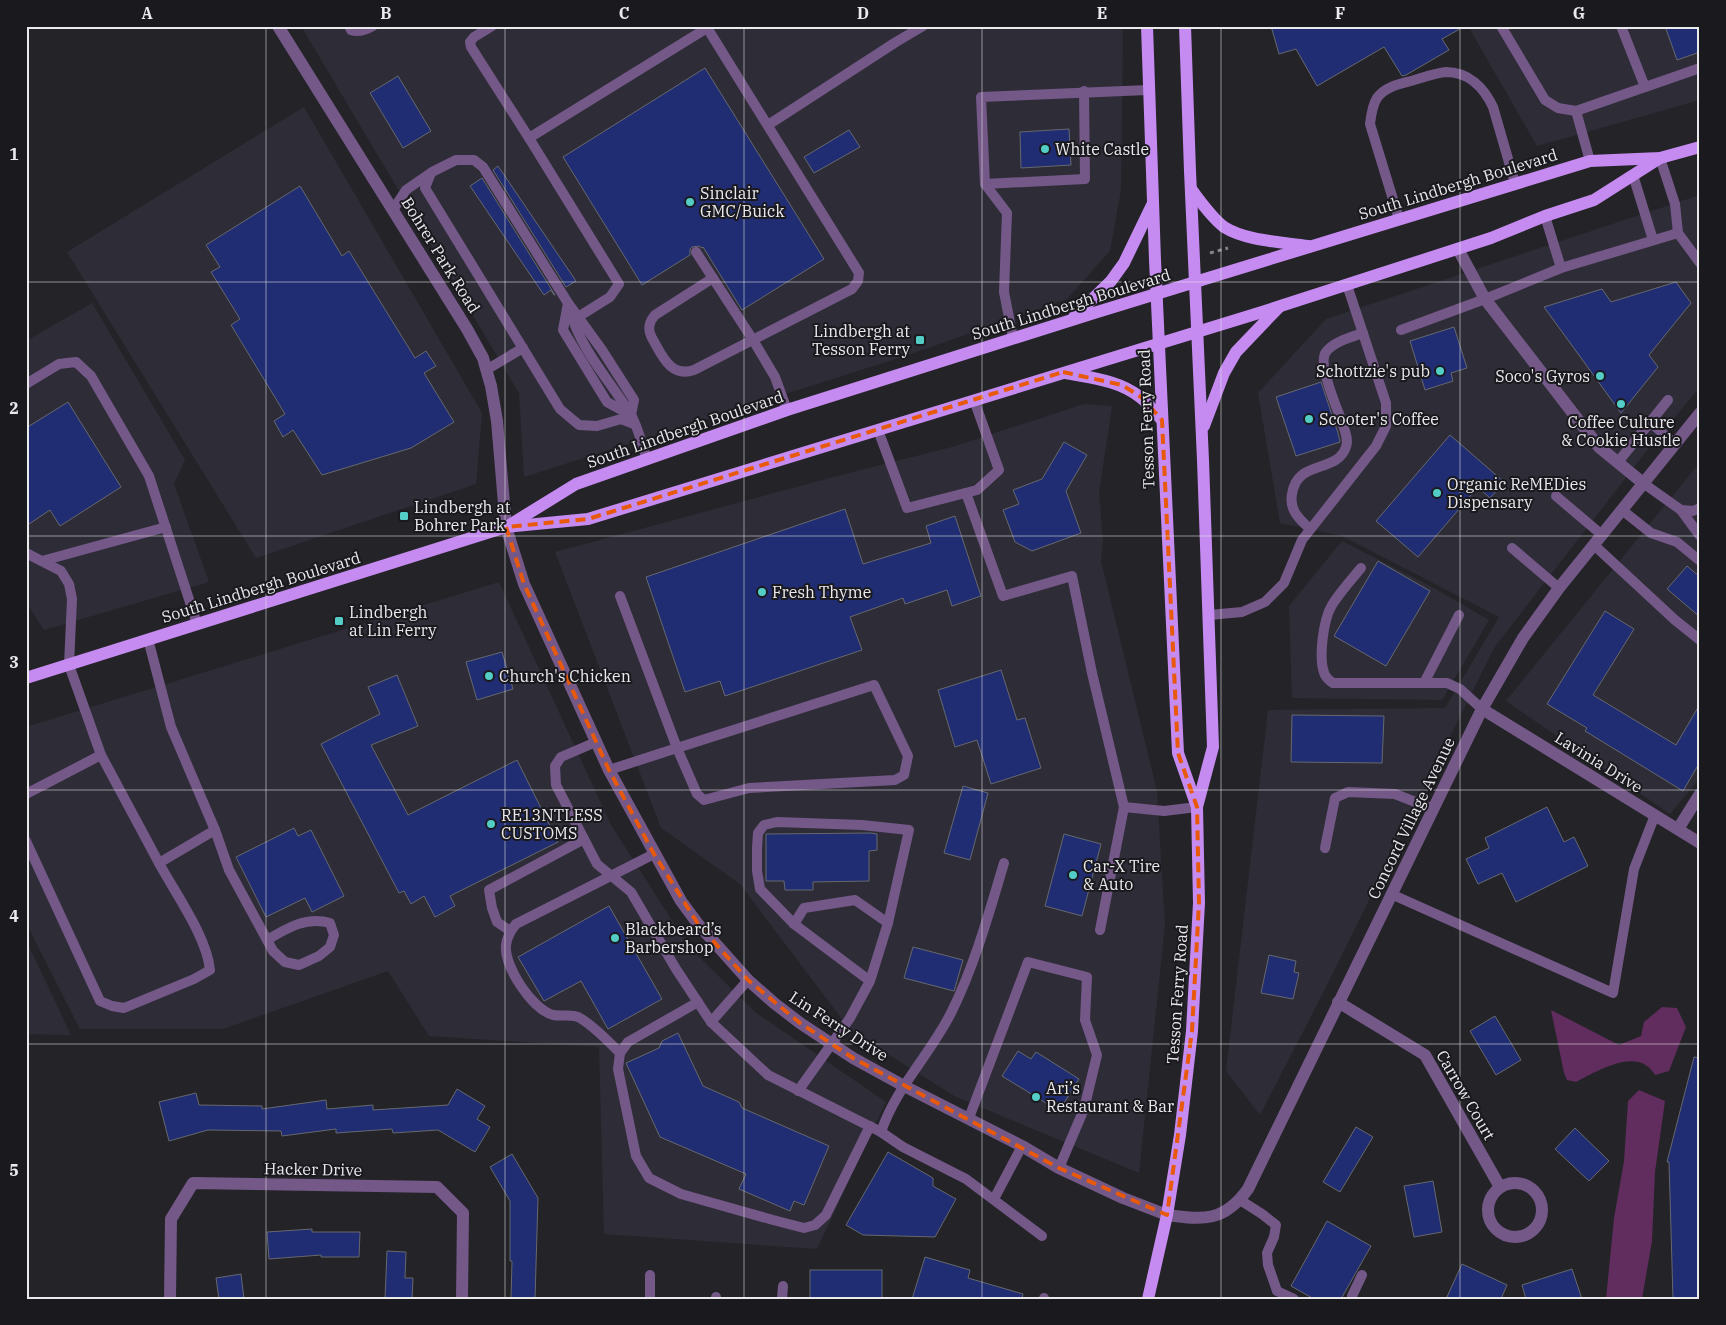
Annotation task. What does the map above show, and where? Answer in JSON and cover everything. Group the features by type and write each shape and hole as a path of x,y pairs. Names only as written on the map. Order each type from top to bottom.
{"main road":[{"name":"Tesson Ferry Road","path":"1147,26 1152,203 1178,754 1197,807"},
{"name":"Tesson Ferry Road","path":"1148,1299 1167,1215 1180,1135 1192,1031 1199,903 1197,807 1213,746 1185,26"},
{"name":"South Lindbergh Boulevard","path":"506,527 576,484 787,410 1013,338 1590,161 1660,158 1700,147"},
{"name":"South Lindbergh Boulevard","path":"26,678 506,527 588,519 1347,285 1491,238 1545,216 1594,200 1660,158"},
{"path":"1191,189 1208,211 1224,226 1241,234 1313,246"},
{"path":"1071,320 1111,281 1124,263 1152,203"},
{"path":"1202,430 1224,373 1236,352 1280,306"},
{"path":"1063,372 1122,385 1141,397 1162,420"}],"street":[{"name":"Bohrer Park Road","path":"278,26 468,329 483,358 491,386 497,421 506,527"},
{"path":"1458,249 1485,299 1598,447 1643,483"},
{"name":"Concord Village Avenue","path":"1167,1215 1204,1219 1220,1215 1240,1200 1259,1167 1482,709 1523,638 1559,588 1699,414"},
{"name":"Lin Ferry Drive","path":"506,527 524,584 609,770 681,901 698,924 748,980 800,1024 904,1086 1022,1146 1059,1168 1123,1198 1167,1215"},
{"name":"Lavinia Drive","path":"1482,709 1700,843"},
{"path":"1678,829 1700,794"},
{"name":"Carrow Court","path":"1338,1002 1425,1055 1500,1187"},
{"path":"1520,1182 1536,1192 1541,1200 1543,1213 1540,1222 1534,1230 1517,1238 1499,1232 1492,1225 1488,1216 1489,1202 1493,1193 1500,1187 1509,1183 1520,1182"},
{"name":"Hacker Drive","path":"170,1299 171,1219 193,1183 437,1187 463,1213 462,1299"}],"lane":[{"path":"349,26 351,30 357,32 373,26"},
{"path":"492,26 474,37 470,42 471,47 620,284 610,297 578,317"},
{"path":"768,125 923,26"},
{"path":"1501,26 1545,100 1558,108 1576,112 1700,68"},
{"path":"1622,26 1645,87"},
{"path":"529,138 707,27 857,268 859,277 852,290 690,371 678,371 670,368 650,334 650,322 655,315 713,278"},
{"path":"1399,219 1370,124 1372,110 1377,98 1394,85 1444,72 1466,77 1478,84 1488,95 1493,107 1516,183"},
{"path":"1013,338 1004,292 1007,213 985,184 981,97 1084,91 1148,90"},
{"path":"985,184 1085,179 1084,91"},
{"path":"1576,112 1590,161"},
{"path":"1660,158 1675,204 1678,233 1700,263"},
{"path":"393,210 406,190 432,172 456,160 474,160 483,168 568,303 602,350 634,400 633,420"},
{"path":"432,172 425,188 560,409 579,426 597,426 621,419 633,420"},
{"path":"1633,176 1653,240"},
{"path":"1545,216 1561,268"},
{"path":"1401,330 1561,268 1678,233"},
{"path":"696,252 753,340 774,377 787,410"},
{"path":"1208,615 1242,612 1265,602 1284,583 1302,540 1376,446 1386,426 1386,403 1347,285"},
{"path":"568,303 575,328 609,385 633,420 647,460"},
{"path":"1310,529 1295,515 1291,501 1295,484 1298,478 1306,473 1332,463 1343,454 1347,446 1346,434 1326,377 1322,359 1333,346 1363,333"},
{"path":"486,370 522,348"},
{"path":"26,384 59,364 76,362 91,376 149,476 197,624"},
{"path":"878,430 907,508 977,490 999,470 974,400"},
{"path":"1618,462 1668,400"},
{"path":"1650,422 1675,444"},
{"path":"1643,483 1681,510 1700,536"},
{"path":"966,493 1003,596 1072,576 1092,673 1124,807 1100,930"},
{"path":"1556,496 1700,640"},
{"path":"1681,510 1693,511 1700,508"},
{"path":"1622,510 1652,533 1677,542 1700,561"},
{"path":"42,561 166,528"},
{"path":"1512,548 1559,588"},
{"path":"26,552 61,571 69,584 72,599 69,665 101,755 158,864 195,927 209,959 210,970 194,979 124,1008 100,1001 26,842"},
{"path":"1361,568 1345,586 1331,607 1324,624 1322,651 1324,673 1327,679 1333,684 1447,683 1460,690 1482,709"},
{"path":"609,770 677,748 874,685 908,756 904,775 895,780 749,788 704,800 697,794 677,748 620,596"},
{"path":"1424,683 1459,615"},
{"path":"148,640 171,727 215,830 229,870 267,940 273,951 285,962 299,965 319,956 330,947 334,935 330,923 321,920 306,921 267,940"},
{"path":"596,742 561,757 555,766 556,785 597,864 631,892 676,969 711,1022 768,1076 870,1126 903,1147 966,1179 1042,1236"},
{"path":"26,794 101,755"},
{"path":"1325,848 1335,798 1348,792 1395,794 1433,809"},
{"path":"1124,807 1164,811 1197,807"},
{"path":"1391,894 1613,993 1634,869 1655,815"},
{"path":"798,1091 850,1018 870,981 888,923 909,830 862,825 777,822 764,825 758,833 757,872 760,889 794,924 870,981"},
{"path":"158,864 215,830"},
{"path":"510,931 497,922 489,890 584,839"},
{"path":"620,1053 593,1026 577,1016 553,1015 535,1005 513,975 506,947 510,931 516,924 654,854"},
{"path":"881,1132 888,1112 952,1012 975,957 1004,863"},
{"path":"794,924 804,908 855,900 888,923"},
{"path":"968,1118 1028,962 1087,977 1085,1020 1097,1055 1084,1109 1059,1168"},
{"path":"711,1022 748,980"},
{"path":"698,1002 628,1042 620,1053 618,1069 636,1156 649,1178 681,1194 804,1228 815,1225 826,1215 870,1126"},
{"path":"994,1199 1022,1146"},
{"path":"1240,1200 1276,1225 1274,1237 1267,1253 1268,1265 1277,1290 1294,1299"},
{"path":"650,1275 650,1299"},
{"path":"1353,1299 1352,1296 1362,1275"},
{"path":"782,1299 783,1286"}],"path":[{"path":"1207,254 1229,248 1231,244"}],"highlighted area":[{"path":"1063,372 1122,385 1141,397 1162,420 1178,753 1197,807 1199,903 1192,1031 1167,1215 1059,1168 853,1058 800,1023 748,980 698,924 654,854 609,770 524,584 506,527 588,519"}],"shaded area":[{"path":"301,26 1123,26 1121,190 1110,251 1067,299 908,355 524,477 519,393"},
{"path":"1468,26 1700,26 1700,100 1537,146"},
{"path":"304,107 482,413 476,484 256,558 67,252"},
{"path":"1700,195 1700,387 1645,453 1494,648 1323,993 1260,1115 1226,1071 1268,710 1445,708 1499,617 1342,536 1280,523 1258,393 1326,319"},
{"path":"92,303 185,460 174,484 209,582 44,630 26,602 26,341"},
{"path":"1084,404 1112,406 1099,493 1103,541 1101,561 1157,791 1165,925 1139,1173 956,1097 851,1031 740,884 661,828 555,552 952,447"},
{"path":"1700,462 1700,778 1670,814 1506,701"},
{"path":"1342,541 1434,588 1489,620 1442,700 1292,698 1289,606"},
{"path":"499,582 611,825 689,947 755,1012 886,1102 817,1249 604,1234 599,1047 429,1036 388,971 223,1029 80,1029 26,923 26,727"},
{"path":"26,940 71,1035 26,1034"},
{"path":"1662,1007 1677,1008 1686,1027 1669,1071 1655,1075 1647,1066 1639,1062 1630,1061 1611,1065 1576,1082 1567,1080 1551,1010 1619,1045 1641,1036 1644,1022"},
{"path":"1639,1090 1665,1101 1655,1172 1652,1241 1642,1299 1606,1299 1614,1218 1624,1161 1628,1101"}],"building":[{"path":"1271,26 1465,26 1442,39 1449,50 1406,75 1402,76 1384,47 1317,86 1296,49 1279,54"},
{"path":"1665,26 1700,26 1700,52 1677,60"},
{"name":"Sinclair GMC/Buick","path":"705,68 824,259 742,310 703,247 699,246 692,247 690,255 642,285 563,157"},
{"path":"398,76 431,131 403,148 370,93"},
{"name":"White Castle","path":"1069,129 1071,165 1021,168 1020,132"},
{"path":"849,130 860,147 814,173 804,157"},
{"path":"498,166 576,281 566,287 493,170"},
{"path":"482,178 555,295 551,290 544,295 470,186"},
{"path":"300,186 342,256 349,251 415,358 426,351 436,366 424,373 454,422 411,448 322,475 293,430 283,437 274,421 285,414 231,325 240,319 211,272 220,267 206,245"},
{"path":"1676,282 1691,303 1649,355 1658,367 1621,413 1544,307 1602,289 1611,302"},
{"path":"1454,327 1467,368 1451,373 1453,381 1425,390 1410,341"},
{"name":"Scooter's Coffee","path":"1321,382 1340,442 1296,456 1276,397"},
{"path":"68,402 121,487 60,526 50,510 26,526 26,428"},
{"name":"Organic ReMEDies Dispensary","path":"1450,435 1504,482 1490,498 1478,487 1418,557 1376,521"},
{"path":"1064,442 1087,455 1066,491 1081,533 1032,551 1015,542 1003,510 1019,504 1013,490 1042,479"},
{"name":"Fresh Thyme","path":"845,509 863,564 931,543 926,526 955,516 981,596 952,606 947,590 905,604 903,598 850,617 862,650 725,696 720,681 685,692 646,577"},
{"path":"1378,561 1430,591 1386,666 1334,636"},
{"path":"1687,566 1700,577 1700,617 1667,589"},
{"path":"1605,611 1634,629 1593,695 1676,745 1700,704 1700,762 1683,791 1585,731 1587,728 1547,704"},
{"name":"Church's Chicken","path":"502,652 513,689 477,700 466,662"},
{"path":"1001,670 1017,720 1025,718 1041,768 991,784 977,740 955,747 938,690"},
{"path":"397,675 418,726 371,745 408,815 517,760 558,842 450,896 455,906 435,917 424,896 411,904 404,891 399,893 321,744 380,714 368,687"},
{"path":"1292,715 1384,716 1382,763 1291,762"},
{"path":"963,786 988,793 970,860 944,853"},
{"path":"1547,807 1564,842 1574,837 1588,866 1516,902 1502,873 1478,884 1466,859 1489,848 1485,838"},
{"path":"294,828 298,836 311,830 344,896 312,912 305,898 266,917 236,857"},
{"path":"766,834 877,834 877,850 869,851 869,881 813,882 813,890 785,890 784,881 766,881"},
{"name":"Car-X Tire & Auto","path":"1064,834 1101,844 1082,916 1045,906"},
{"path":"609,906 662,999 608,1029 581,981 544,1001 518,957"},
{"path":"913,947 963,960 954,991 904,978"},
{"path":"1269,955 1296,961 1294,972 1299,973 1293,999 1261,993"},
{"path":"1495,1016 1521,1060 1496,1075 1470,1031"},
{"path":"678,1033 703,1086 739,1102 742,1108 829,1146 804,1205 794,1201 790,1211 739,1189 746,1174 660,1137 626,1063 659,1048 662,1041"},
{"path":"1018,1051 1031,1059 1036,1052 1079,1079 1059,1111 1002,1076"},
{"path":"1694,1057 1700,1058 1700,1299 1673,1299 1669,1162 1667,1162"},
{"path":"457,1089 485,1106 477,1119 490,1127 475,1152 438,1130 393,1133 392,1129 336,1133 336,1129 282,1136 281,1131 208,1130 169,1141 159,1102 196,1093 199,1105 262,1106 262,1109 326,1100 327,1109 373,1105 373,1110 448,1105"},
{"path":"1356,1127 1373,1137 1340,1192 1323,1182"},
{"path":"1575,1128 1609,1161 1589,1181 1555,1149"},
{"path":"888,1152 933,1178 933,1186 956,1199 935,1237 863,1235 846,1225"},
{"path":"512,1154 538,1198 535,1299 511,1299 510,1201 490,1167"},
{"path":"1433,1181 1442,1232 1414,1237 1404,1186"},
{"path":"1327,1221 1371,1246 1341,1299 1314,1299 1291,1286"},
{"path":"312,1229 312,1232 360,1232 359,1257 321,1257 321,1255 269,1259 267,1232"},
{"path":"387,1251 406,1252 405,1278 413,1278 412,1299 385,1299"},
{"path":"925,1257 970,1270 968,1278 1023,1294 1022,1299 912,1299"},
{"path":"1462,1264 1507,1285 1501,1299 1446,1299"},
{"path":"1572,1269 1582,1299 1526,1299 1522,1285"},
{"path":"810,1270 882,1270 882,1299 810,1299"},
{"path":"241,1274 244,1299 219,1299 216,1278"}],"place":[{"name":"White Castle","path":"1045,149"},
{"name":"Sinclair GMC/Buick","path":"690,202"},
{"name":"Lindbergh at Tesson Ferry","path":"920,340"},
{"name":"Schottzie's pub","path":"1440,371"},
{"name":"Soco's Gyros","path":"1600,376"},
{"name":"Coffee Culture & Cookie Hustle","path":"1621,404"},
{"name":"Scooter's Coffee","path":"1309,419"},
{"name":"Organic ReMEDies Dispensary","path":"1437,493"},
{"name":"Lindbergh at Bohrer Park","path":"404,516"},
{"name":"Fresh Thyme","path":"762,592"},
{"name":"Lindbergh at Lin Ferry","path":"339,621"},
{"name":"Church's Chicken","path":"489,676"},
{"name":"RE13NTLESS CUSTOMS","path":"491,824"},
{"name":"Car-X Tire & Auto","path":"1073,875"},
{"name":"Blackbeard’s Barbershop","path":"615,938"},
{"name":"Ari’s Restaurant & Bar","path":"1036,1097"}]}
